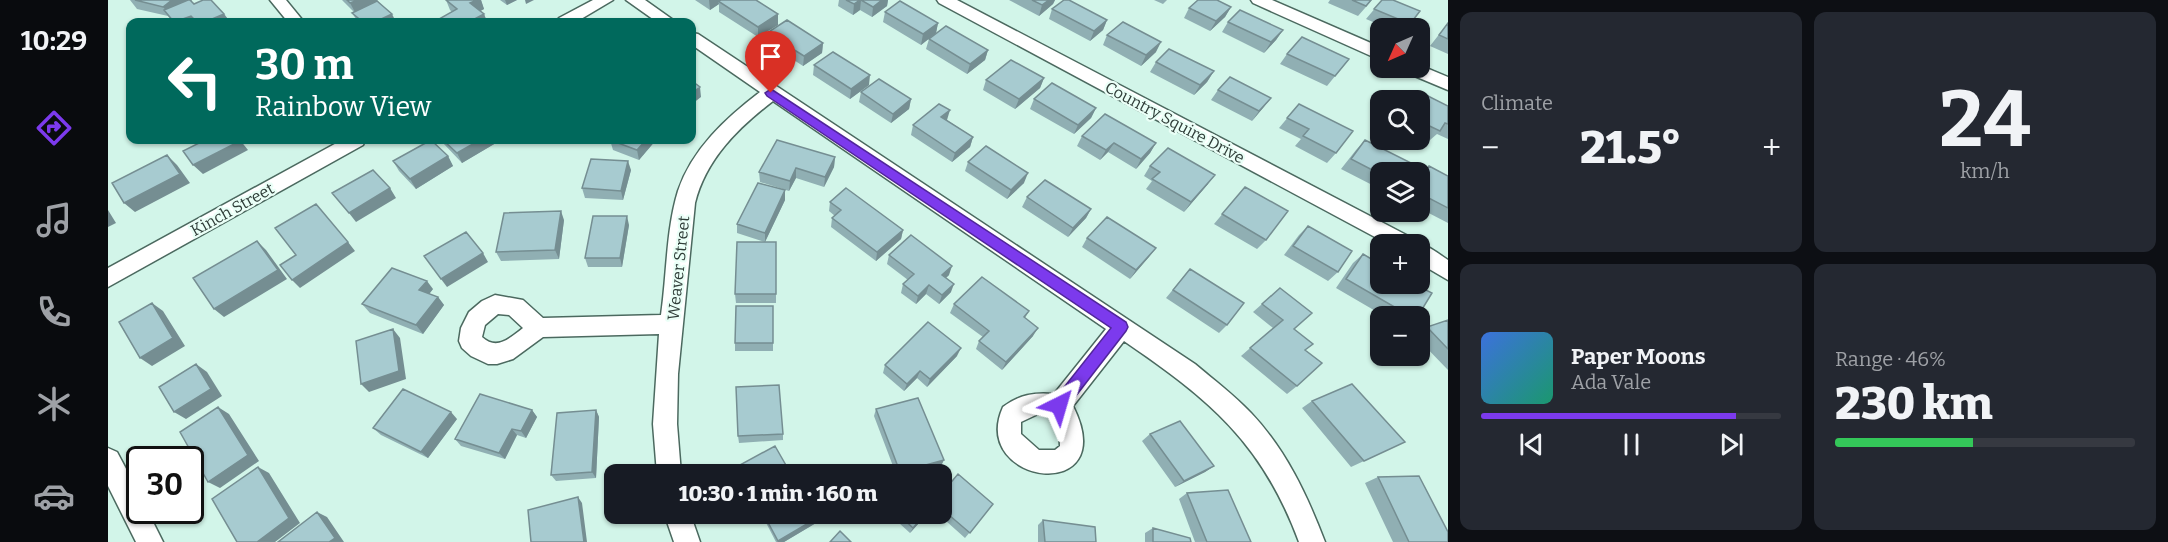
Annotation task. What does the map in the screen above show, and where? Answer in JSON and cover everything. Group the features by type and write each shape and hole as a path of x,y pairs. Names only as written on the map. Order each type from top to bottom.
{"street":[{"path":"278,0 293,18"},
{"path":"572,18 605,0"},
{"path":"634,0 662,18"},
{"name":"Country Squire Drive","path":"945,0 1386,234"},
{"path":"1259,0 1370,50"},
{"path":"696,41 1187,371 1231,408 1250,428 1277,468 1300,510 1312,542"},
{"path":"1430,76 1448,84"},
{"name":"Weaver Street","path":"667,464 665,409 672,324 683,216 691,183 702,162 726,131 746,111 771,93"},
{"name":"Kinch Street","path":"108,278 349,144"},
{"path":"1430,259 1448,271"},
{"path":"538,328 672,324"},
{"path":"1059,405 1121,327"},
{"path":"108,460 150,542"},
{"path":"681,524 687,542"}],"building":[{"path":"135,0 172,0 163,7"},
{"path":"188,0 194,4 203,0 211,0 224,14 214,18 193,18 191,16 171,18 164,10"},
{"path":"446,0 477,0 470,3 484,14 476,18 441,18 457,9"},
{"path":"756,0 778,14 758,27 718,1"},
{"path":"846,0 860,0 854,4"},
{"path":"861,0 882,0 873,7"},
{"path":"1032,0 1049,0 1042,5"},
{"path":"1064,0 1069,0 1107,20 1094,31 1052,9"},
{"path":"1198,0 1217,0 1231,7 1216,21 1189,8"},
{"path":"1352,0 1371,0 1366,6"},
{"path":"1382,0 1393,0 1420,11 1415,18 1396,18 1374,9"},
{"path":"377,1 392,14 384,18 358,18 352,13"},
{"path":"900,1 938,23 923,34 885,12"},
{"path":"1240,10 1283,30 1271,42 1228,22"},
{"path":"787,20 823,43 804,56 767,33"},
{"path":"1123,22 1161,42 1146,55 1107,35"},
{"path":"1448,23 1448,39 1439,35"},
{"path":"946,26 988,50 970,64 929,39"},
{"path":"1302,37 1349,59 1335,76 1287,54"},
{"path":"1169,49 1214,71 1200,85 1156,62"},
{"path":"833,52 870,75 851,89 814,65"},
{"path":"1011,60 1044,78 1019,99 986,80"},
{"path":"1230,77 1271,98 1259,111 1218,90"},
{"path":"879,79 911,99 893,114 861,92"},
{"path":"1052,83 1096,108 1078,125 1034,99"},
{"path":"1430,97 1448,106 1448,124 1445,123 1440,131 1430,126"},
{"path":"939,104 950,110 941,117 973,137 955,153 913,125"},
{"path":"1299,104 1353,131 1336,153 1303,136 1309,129 1287,118"},
{"path":"1105,114 1156,143 1141,159 1114,143 1106,150 1082,136"},
{"path":"777,140 835,157 825,177 796,168 790,181 759,172"},
{"path":"1365,140 1370,142 1370,150 1385,150 1409,162 1370,162 1370,169 1351,159"},
{"path":"197,144 234,144 193,165 183,151"},
{"path":"424,144 435,144 448,156 410,179 393,161"},
{"path":"447,144 473,144 457,153"},
{"path":"621,144 642,144 637,150"},
{"path":"986,146 1028,173 1011,190 968,162"},
{"path":"1168,148 1215,175 1191,202 1152,179 1160,172 1150,166"},
{"path":"167,155 180,174 124,203 112,183"},
{"path":"591,159 628,161 621,191 582,188"},
{"path":"1430,167 1448,176 1448,208 1430,199"},
{"path":"373,170 390,188 349,213 332,193"},
{"path":"1045,180 1091,209 1073,228 1027,197"},
{"path":"758,183 785,190 765,233 737,224"},
{"path":"1245,187 1288,211 1266,240 1222,214"},
{"path":"846,188 903,230 877,252 832,218 841,210 830,202"},
{"path":"316,204 348,242 292,280 280,265 296,255 275,228"},
{"path":"561,211 555,250 496,252 504,213"},
{"path":"593,216 627,216 620,258 585,258"},
{"path":"1107,217 1156,248 1136,270 1087,238"},
{"path":"1308,226 1352,251 1338,272 1293,246"},
{"path":"466,232 483,253 441,279 424,256"},
{"path":"911,235 952,266 942,275 954,284 942,295 929,285 918,296 903,284 914,274 889,255"},
{"path":"257,241 278,270 214,309 193,278"},
{"path":"737,242 776,242 776,294 735,294"},
{"path":"1363,254 1370,258 1370,293 1346,279"},
{"path":"392,268 427,281 419,290 438,297 416,325 362,304"},
{"path":"1190,269 1244,303 1227,325 1173,290"},
{"path":"982,277 1029,311 1024,317 1038,328 1006,362 979,341 989,331 954,304"},
{"path":"1280,288 1312,313 1294,329 1313,344 1305,350 1322,363 1297,386 1250,348 1283,320 1262,304"},
{"path":"1432,293 1424,306 1393,306 1372,294"},
{"path":"152,303 173,338 140,358 119,322"},
{"path":"736,306 773,306 773,343 735,343"},
{"path":"1448,320 1448,349 1430,330 1430,326"},
{"path":"928,322 961,348 930,379 920,371 907,384 885,365"},
{"path":"393,329 399,371 361,384 356,341"},
{"path":"196,364 211,389 174,412 159,387"},
{"path":"1352,384 1405,442 1364,461 1312,401"},
{"path":"779,385 783,434 738,436 736,387"},
{"path":"403,389 451,412 421,452 373,428"},
{"path":"480,394 532,410 521,431 512,429 499,453 455,439"},
{"path":"918,398 944,460 929,464 897,464 876,409"},
{"path":"218,407 248,455 208,482 204,475 204,446 188,446 180,432"},
{"path":"596,410 592,472 551,475 557,413"},
{"path":"1180,421 1214,466 1184,481 1150,434"},
{"path":"775,446 785,464 742,464"},
{"path":"258,467 289,518 257,542 237,542 212,499"},
{"path":"958,474 993,504 970,533 952,518 952,481"},
{"path":"1419,476 1448,532 1448,542 1409,542 1378,477"},
{"path":"1228,490 1251,542 1207,542 1187,493"},
{"path":"578,497 584,542 531,542 528,510"},
{"path":"317,512 335,538 329,542 278,542"},
{"path":"1043,520 1095,527 1096,542 1045,542"},
{"path":"769,524 807,524 778,541"},
{"path":"1153,528 1190,538 1191,542 1153,542"},
{"path":"840,531 851,542 830,542"}],"route":[{"path":"771,93 1121,327 1059,405"}]}
